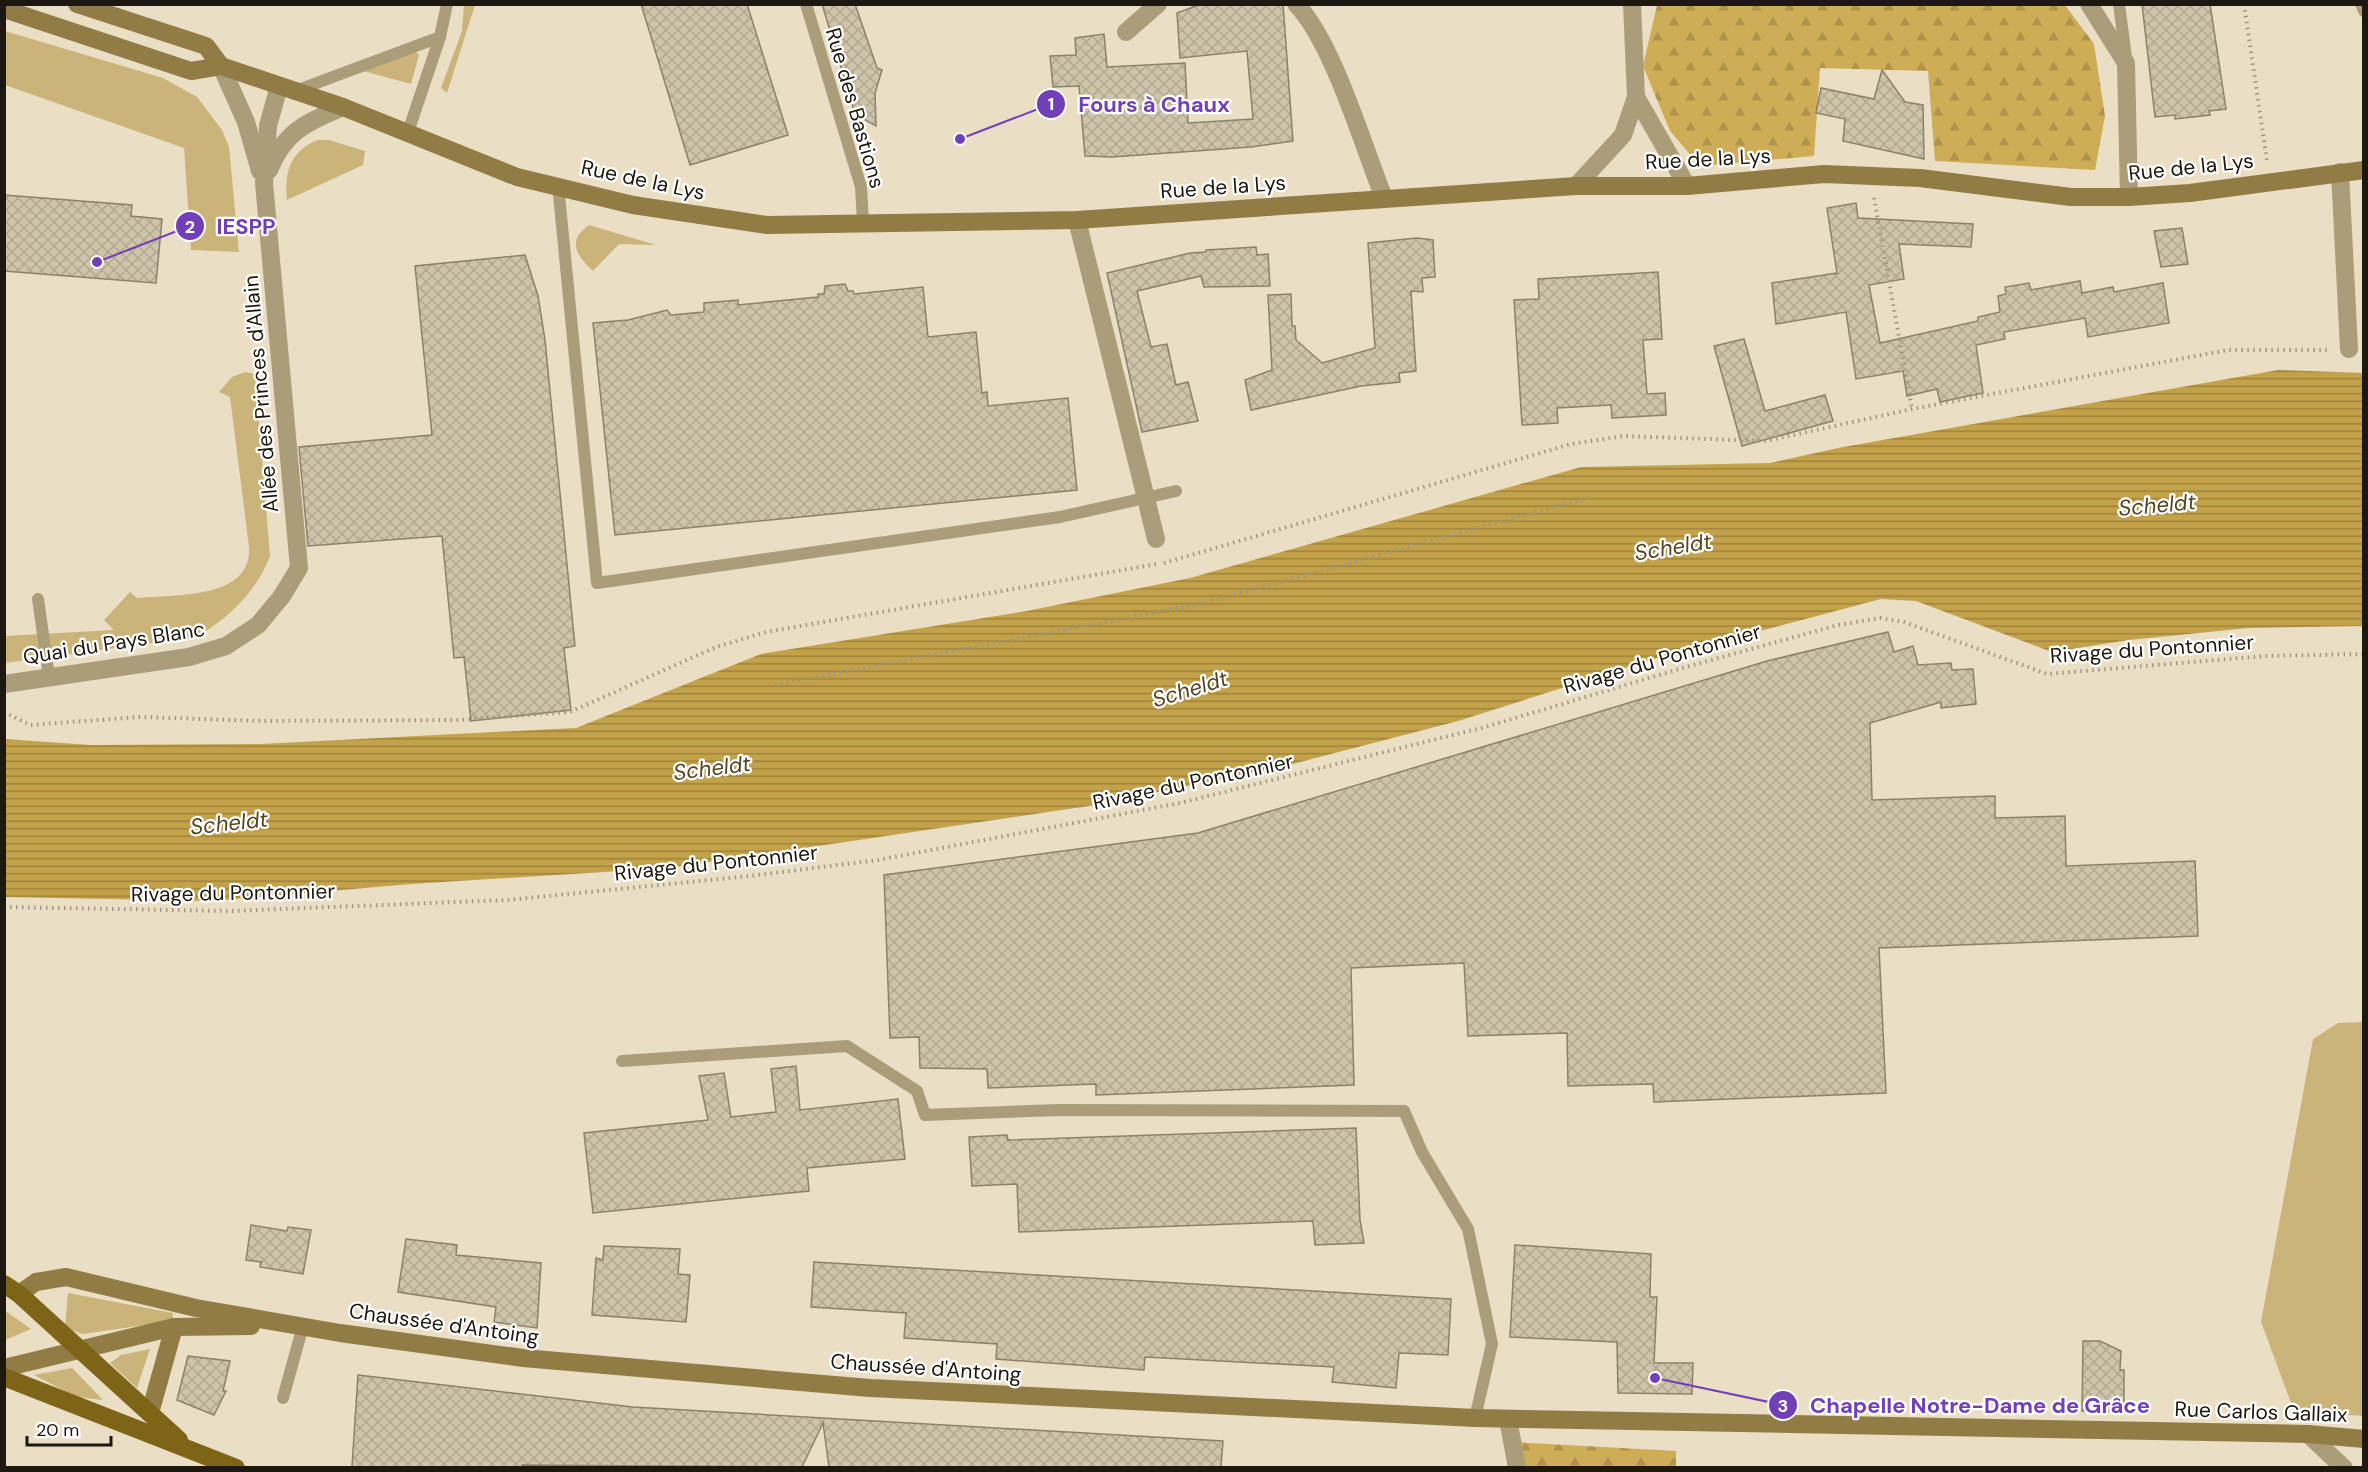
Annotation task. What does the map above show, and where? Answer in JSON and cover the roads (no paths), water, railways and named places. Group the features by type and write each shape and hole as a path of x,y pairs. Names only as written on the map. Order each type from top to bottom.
{"main road":[{"name":"Rue de la Lys","path":"77,4 206,46 221,66"},
{"name":"Rue de la Lys","path":"4,9 191,71 221,66 343,107 517,177 558,185 633,205 767,225 1077,220 1576,186 1687,186 1824,174 1920,178 2071,197 2129,197 2190,193 2364,170"},
{"path":"12,1289 66,1277 196,1308 299,1325"},
{"path":"12,1289 187,1448"},
{"name":"Chaussée d'Antoing","path":"299,1325 523,1358 870,1388 1508,1419"},
{"path":"4,1368 76,1349 174,1328 299,1325"},
{"path":"150,1413 174,1328"},
{"path":"4,1377 236,1467"},
{"name":"Rue Carlos Gallaix","path":"1508,1419 2308,1434 2364,1439"}],"street":[{"path":"1126,32 1158,4"},
{"path":"1296,4 1308,17 1330,58 1384,198"},
{"path":"1576,186 1623,135 1636,97 1632,4"},
{"path":"2089,4 2126,63 2129,197"},
{"name":"Allée des Princes d'Allain","path":"221,66 246,122 264,183"},
{"name":"Allée des Princes d'Allain","path":"282,596 298,568 298,549 264,183 268,126 287,88"},
{"path":"1636,97 1687,186"},
{"name":"Allée des Princes d'Allain","path":"264,183 280,147 290,135 307,123 343,107"},
{"path":"2340,172 2349,350"},
{"path":"1077,220 1156,539"},
{"name":"Quai du Pays Blanc","path":"4,684 189,657 226,646 258,626 282,596"},
{"path":"1508,1419 1517,1467"},
{"path":"2308,1434 2344,1467"}],"lane":[{"path":"408,132 440,38 447,4"},
{"name":"Rue des Bastions","path":"806,4 861,187 863,222"},
{"path":"2119,4 2126,63"},
{"path":"2361,4 2364,11"},
{"path":"287,88 440,38"},
{"path":"558,185 597,583 1060,517 1176,491"},
{"path":"38,599 49,677"},
{"path":"622,1061 848,1046 917,1091 925,1115 1058,1110 1404,1111 1422,1152 1468,1229 1492,1344 1475,1418"},
{"path":"283,1398 299,1325"}],"water":[{"name":"Scheldt","path":"2278,370 2363,373 2363,626 2248,628 2129,640 2052,652 1916,601 1881,599 1650,660 1458,721 1281,767 1089,806 668,868 411,884 213,901 5,897 5,739 90,745 261,744 576,728 761,654 1027,611 1190,578 1581,467 1770,463 1838,448"}],"place":[{"name":"Fours à Chaux","path":"960,139"},
{"name":"IESPP","path":"97,262"},
{"name":"Chapelle Notre-Dame de Grâce","path":"1655,1378"}]}
